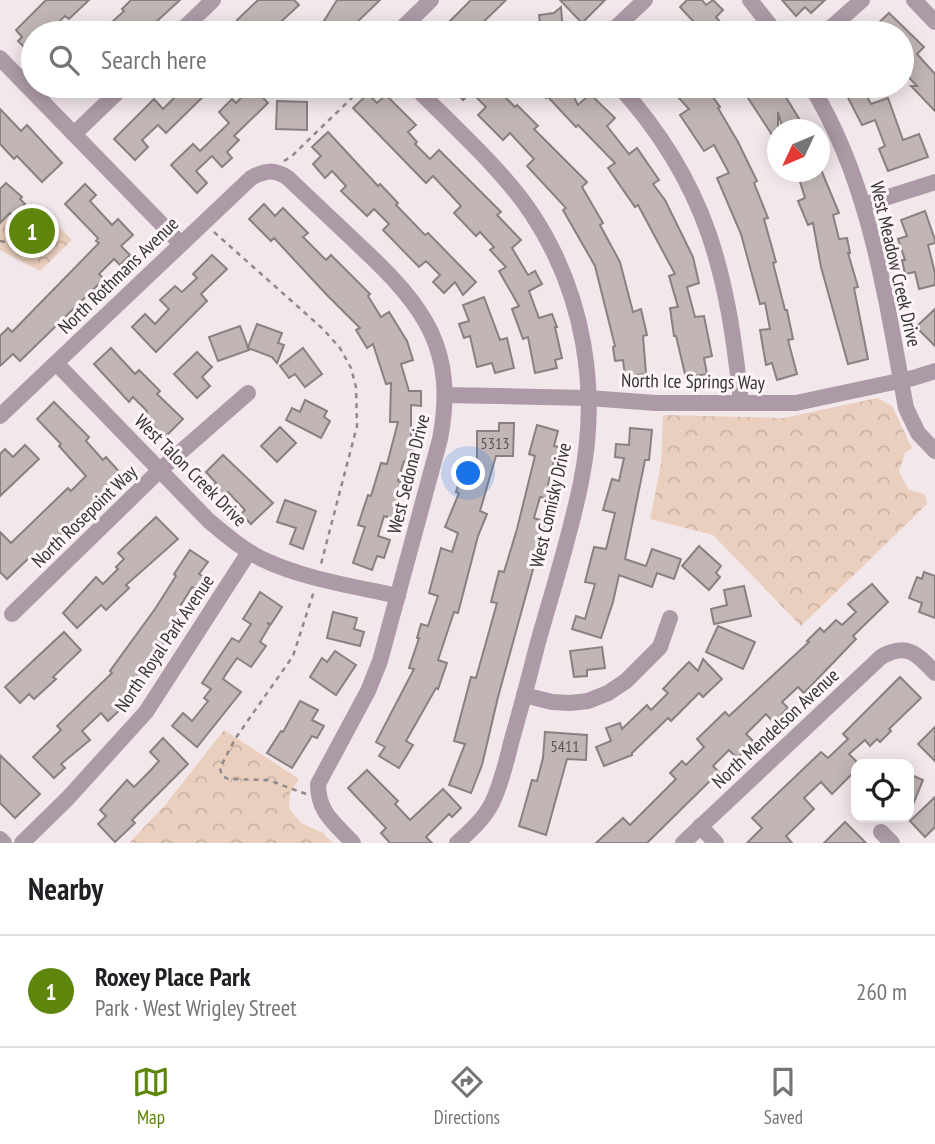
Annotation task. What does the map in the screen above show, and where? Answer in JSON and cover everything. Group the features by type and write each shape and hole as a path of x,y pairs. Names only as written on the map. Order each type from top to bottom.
{"street":[{"path":"191,21 213,0"},
{"path":"409,21 431,0"},
{"path":"623,21 645,0"},
{"path":"750,0 767,21"},
{"path":"838,21 862,0"},
{"path":"914,0 935,22"},
{"path":"0,58 21,80"},
{"path":"39,98 181,244"},
{"path":"74,134 112,98"},
{"name":"West Comisky Drive","path":"426,98 511,186 531,212 551,246 569,286 580,323 587,362 587,445 581,483 500,784 491,806 457,843"},
{"path":"630,98 667,146 691,187 704,217 720,265 735,345 741,403"},
{"name":"West Meadow Creek Drive","path":"818,98 839,139 863,205 909,417 918,433 935,451"},
{"name":"North Rothmans Avenue","path":"0,416 251,178 269,170"},
{"name":"West Sedona Drive","path":"269,170 288,178 396,280 427,321 443,370 445,395 440,439 375,676 318,784 318,800 325,814 353,843"},
{"path":"863,205 935,182"},
{"name":"West Talon Creek Drive","path":"56,363 209,521 249,552 291,571 398,596"},
{"name":"North Ice Springs Way","path":"445,395 588,398 656,403 796,403 935,371"},
{"name":"North Rosepoint Way","path":"12,614 160,470 248,393"},
{"name":"North Royal Park Avenue","path":"22,843 68,798 146,712 249,552"},
{"path":"524,695 570,703 588,701 608,693 626,681 660,647 670,618"},
{"name":"North Mendelson Avenue","path":"683,843 881,657 900,649 919,656 935,673"},
{"path":"700,827 716,843"},
{"path":"0,839 4,843"}],"path":[{"path":"269,170 292,156 352,98"},
{"path":"204,222 323,329 340,348 351,368 356,387 357,426 319,570"},
{"path":"0,241 32,248"},
{"path":"294,788 268,780 228,779 222,776 220,768 235,739 293,656 314,589"}],"green space":[{"path":"40,207 72,240 40,271 0,250 0,222"},
{"path":"877,398 892,406 912,448 905,453 899,472 909,490 925,494 927,504 801,626 713,535 650,519 661,464 663,415 784,418"},
{"path":"224,730 299,779 290,793 289,809 301,823 323,833 333,843 129,843 166,804"}],"building":[{"path":"46,0 89,0 69,19 65,16 60,21 25,21"},
{"path":"131,0 180,0 157,21 113,21 124,11 122,9"},
{"path":"258,0 294,0 299,5 282,21 237,20"},
{"path":"337,0 380,0 358,21 324,21"},
{"path":"471,0 506,0 484,21 450,21"},
{"path":"560,0 605,0 584,21 580,21"},
{"path":"687,0 702,0 706,5 713,0 723,10 716,17 719,21 693,21 680,7"},
{"path":"782,0 825,0 811,13 805,7 796,16"},
{"path":"561,7 562,21 540,21 539,15 554,13"},
{"path":"889,13 897,21 881,21"},
{"path":"914,37 924,47 917,54 935,74 935,111 914,89 914,86 917,86 914,83"},
{"path":"174,98 202,98 166,133 158,125 142,140 148,147 135,160 114,139 154,99 163,109"},
{"path":"241,98 263,98 268,103 234,136 239,140 227,152 232,158 222,167 212,156 196,171 207,183 197,193 171,165 193,144 200,151 229,123 219,112 232,99 236,103"},
{"path":"364,98 372,98 377,103 383,98 389,98 416,125 408,132 417,142 415,144 430,159 439,150 501,212 497,215 521,240 512,248 528,275 535,271 542,284 529,291 539,318 552,314 557,327 562,358 555,360 557,368 535,373 528,337 523,339 512,309 519,306 499,271 506,267 490,250 494,247 480,232 476,236 454,213 461,206 433,176 426,183 353,108"},
{"path":"477,98 506,98 515,107 517,105 538,126 534,129 587,182 582,187 603,223 600,225 620,262 633,312 641,309 647,335 643,336 646,374 625,376 623,360 615,361 615,346 595,266 563,210 566,208 527,166 534,159 510,133 503,140 478,115 486,107"},
{"path":"549,98 574,98 578,105 586,98 594,98 615,118 607,126 629,154 637,148 659,180 653,184 665,200 693,257 699,283 687,287 695,317 704,316 712,356 704,358 707,374 686,378 674,336 670,308 678,307 669,276 675,274 638,205 635,207 608,168 615,163 578,125 576,127"},
{"path":"679,98 714,98 757,181 754,183 768,218 764,219 787,310 793,339 788,340 797,374 777,380 772,363 766,365 760,330 770,329 765,303 760,304 741,234 717,178 729,173 714,145 704,151 680,115 689,109"},
{"path":"748,98 786,98 799,119 780,119 778,112 778,119 767,119 767,127"},
{"path":"848,98 868,98 871,104 888,98 903,140 919,134 928,157 888,171 879,149 885,146 875,120 862,125"},
{"path":"277,101 307,102 307,130 276,129"},
{"path":"0,109 21,131 27,125 62,163 42,182 17,156 14,159 0,144"},
{"path":"328,132 378,186 380,184 398,203 396,205 425,235 428,233 476,282 463,295 455,282 444,293 433,282 440,275 426,261 419,267 383,230 389,224 374,209 367,216 341,191 346,186 332,171 325,178 313,164 321,156 312,147"},
{"path":"800,182 826,182 839,213 833,215 839,239 847,238 848,253 858,287 854,288 868,359 848,364 821,267 813,223 808,225 798,201 805,198"},
{"path":"6,183 22,197 20,199 25,204 13,216 10,213 0,223 0,189"},
{"path":"85,184 96,195 90,201 112,225 118,219 133,235 121,246 130,255 120,265 114,259 99,274 104,279 20,361 13,354 0,366 0,336 8,328 12,332 99,243 96,241 98,238 65,204"},
{"path":"264,204 275,216 283,208 308,233 303,237 326,260 331,255 370,294 368,296 381,317 389,312 407,341 413,360 401,364 409,391 421,391 421,406 411,405 411,436 417,437 410,463 404,461 398,481 405,484 394,519 384,516 378,536 390,540 384,558 377,556 372,570 353,563 365,527 358,525 368,495 371,496 381,463 387,464 398,422 390,422 391,383 386,384 373,344 367,348 356,330 360,328 274,238 271,241 249,219"},
{"path":"925,211 935,240 935,243 928,245 935,285 919,289 915,272 905,274 902,260 905,260 898,239 907,236 901,220"},
{"path":"212,255 227,269 201,294 207,301 156,352 132,327 145,314 155,324 169,309 160,300 175,286 182,292 197,278 193,274"},
{"path":"484,297 500,340 507,338 514,368 495,373 492,363 477,367 470,336 464,338 459,324 469,321 463,305"},
{"path":"935,309 935,346 916,327"},
{"path":"257,324 282,333 278,343 284,345 277,363 272,357 248,348 249,350 218,361 209,337 240,326 248,347"},
{"path":"111,348 135,374 139,370 160,391 157,394 183,419 165,437 143,415 147,411 133,397 129,402 94,364"},
{"path":"303,348 322,374 305,387 295,374 289,378 280,366"},
{"path":"197,352 212,367 202,377 210,386 197,398 174,374"},
{"path":"305,400 327,411 324,417 330,421 321,438 286,420 292,408 300,412"},
{"path":"54,402 89,437 86,441 103,460 106,457 123,476 36,557 33,554 7,579 0,572 0,532 11,543 68,488 71,491 86,476 37,419"},
{"path":"499,423 514,423 513,456 496,456 480,511 487,514 478,536 458,613 454,612 438,660 447,663 438,689 436,688 406,741 413,745 399,768 379,756 385,747 376,742 414,669 409,668 421,624 428,626 438,596 429,593 441,548 452,552 458,533 445,527 459,493 456,492 463,469 470,472 472,463 477,465 477,431 499,431"},
{"path":"537,425 558,431 554,446 563,448 560,462 554,461 548,484 556,486 552,500 540,497 534,518 546,522 482,765 471,793 449,785 465,744 454,741 471,677 476,678 497,603 491,602 499,571 504,572 517,529 535,456 529,454"},
{"path":"280,427 296,443 277,462 261,446"},
{"path":"630,428 652,430 649,460 645,460 625,559 646,566 652,549 681,559 674,579 657,573 652,587 619,575 601,638 572,629 576,616 585,619 595,584 585,582 594,547 606,549 615,513 603,510 612,479 619,481 624,458 615,457 616,444 629,445"},
{"path":"25,445 39,459 0,496 0,454 5,449 13,457"},
{"path":"223,455 273,503 251,524 241,514 245,510 228,492 222,498 212,487 216,483 206,472"},
{"path":"285,500 316,511 303,549 290,544 296,528 277,522"},
{"path":"156,517 178,539 126,585 129,588 106,610 101,605 77,628 63,613 96,577 103,584 118,569 116,567 124,559 118,553"},
{"path":"699,546 721,566 716,573 720,577 709,590 682,566"},
{"path":"190,550 208,562 199,574 206,578 197,590 192,587 179,608 185,611 155,656 152,654 140,672 144,675 126,704 108,721 101,713 82,731 90,740 61,764 65,768 54,778 33,757 61,730 57,726 112,673 110,671 155,609"},
{"path":"924,572 935,576 935,618 919,612 922,603 909,598 917,577 922,579"},
{"path":"872,584 888,602 853,636 856,639 804,693 798,687 782,702 788,708 774,723 766,714 746,734 754,742 737,758 729,750 713,766 719,772 647,843 596,843 623,818 630,825 676,779 670,773 682,761 686,765 704,747 697,739 725,712 729,716 809,642 807,641 820,628 824,632 836,620 842,625 856,612 848,604"},
{"path":"744,586 751,616 714,624 711,609 727,605 724,590"},
{"path":"260,592 282,607 271,624 267,623 270,625 260,642 266,646 251,667 237,658 226,674 223,679 241,692 197,747 172,726 183,713 192,721 208,701 204,698 211,689 202,683 232,638 239,642 251,624 243,619"},
{"path":"333,612 357,618 354,629 364,632 360,646 327,638"},
{"path":"718,626 755,642 743,669 706,652"},
{"path":"64,632 81,650 34,699 29,694 20,703 5,687"},
{"path":"602,647 605,668 587,670 587,676 574,677 570,651"},
{"path":"335,651 356,665 336,695 310,677 322,658 327,662"},
{"path":"703,659 722,679 703,697 699,693 671,721 668,718 632,755 604,766 596,747 611,741 606,728 620,723 622,729 647,705 651,710 668,693 663,689 689,662 698,671"},
{"path":"900,677 921,698 889,729 891,731 880,742 877,739 870,746 865,740 849,754 854,759 851,759 851,775 832,794 821,782 804,798 814,809 786,836 792,843 747,843 762,828 752,818 821,752 828,758 848,739 843,734"},
{"path":"300,701 318,710 312,720 324,726 317,738 312,736 292,768 267,753 281,731 283,732"},
{"path":"935,727 935,761 918,744"},
{"path":"545,732 587,735 586,760 567,759 546,835 519,826 532,780 537,781 543,758"},
{"path":"163,738 188,764 132,820 135,823 115,842 98,824 106,816 100,810 127,780 134,787 159,761 150,752"},
{"path":"0,755 40,794 15,818 0,803"},
{"path":"367,770 398,801 395,804 410,820 443,789 461,808 452,817 449,814 426,837 432,843 390,843 381,833 386,828 348,788"},
{"path":"914,776 923,780 914,802"},
{"path":"935,797 935,827 925,837 911,822 914,822 914,817"},
{"path":"845,822 866,843 824,843"}],"place":[{"name":"Roxey Place Park","path":"32,231"}]}
